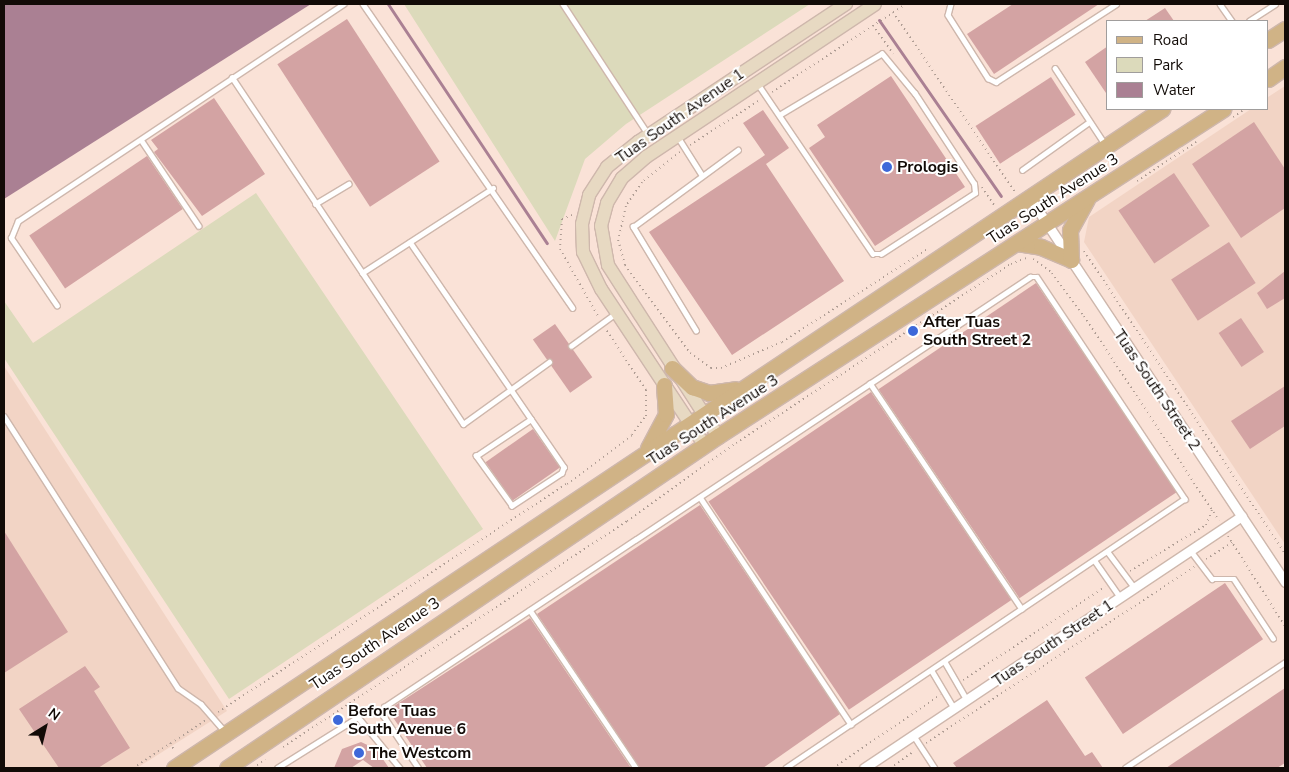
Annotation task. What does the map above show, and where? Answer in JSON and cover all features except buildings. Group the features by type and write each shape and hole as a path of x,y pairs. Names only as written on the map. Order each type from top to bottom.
{"main road":[{"name":"Tuas South Avenue 1","path":"705,446 617,313 583,252 582,224 589,195 607,167 649,135 846,4"},
{"name":"Tuas South Avenue 1","path":"718,436 702,415 608,265 601,226 607,203 622,178 677,136 875,4"},
{"path":"1269,39 1285,29"},
{"path":"1269,78 1285,67"},
{"name":"Tuas South Avenue 3","path":"175,768 748,385 1023,194 1106,146 1160,110"},
{"name":"Tuas South Avenue 3","path":"227,768 718,436 1016,243 1226,114"},
{"path":"1016,243 1044,248 1071,260 1070,230 1088,198"},
{"path":"672,368 692,388 709,393 748,385"},
{"path":"645,454 666,414 664,385"}],"street":[{"name":"Tuas South Street 2","path":"1023,194 1047,224 1285,582"},
{"name":"Tuas South Street 1","path":"864,768 968,701 1242,516"}],"lane":[{"path":"57,306 11,238 18,221 142,141 232,77 343,4"},
{"path":"363,4 493,188 573,308"},
{"path":"563,4 649,135"},
{"path":"951,4 948,15 988,78 996,82 1116,4"},
{"path":"1220,4 1231,20"},
{"path":"1251,20 1275,4"},
{"path":"757,82 869,251 880,254 974,196 975,189 915,94 886,56 876,54 780,115"},
{"path":"1055,68 1106,146"},
{"path":"232,77 463,424 550,362"},
{"path":"1022,170 1090,122"},
{"path":"677,136 702,175"},
{"path":"142,141 199,226"},
{"path":"696,331 633,227 738,150"},
{"path":"315,204 348,184"},
{"path":"362,273 493,188"},
{"path":"410,242 531,419 564,469 512,506 476,456 531,419"},
{"path":"418,768 382,709 1030,276 1037,277 1186,496 1095,561 786,768"},
{"path":"570,346 617,313"},
{"path":"870,383 1022,610"},
{"path":"4,416 178,688 212,716 226,733"},
{"path":"700,497 851,724"},
{"path":"1191,551 1212,579 1234,579 1272,638"},
{"path":"1108,552 1134,588"},
{"path":"1095,561 1121,598"},
{"path":"530,610 636,768"},
{"path":"945,662 968,701"},
{"path":"1125,768 1285,662"},
{"path":"932,671 955,709"},
{"path":"277,768 358,717 400,768"},
{"path":"914,736 935,768"}],"path":[{"path":"893,12 1023,194 1009,198"},
{"path":"1226,114 1241,110"},
{"path":"1129,186 1200,140"},
{"path":"990,211 1002,202"},
{"path":"711,368 721,368 782,342 937,243"},
{"path":"1080,245 1285,553"},
{"path":"279,749 620,526 736,443 1024,258 1035,260 1052,273 1084,316 1212,510 1285,626"},
{"path":"133,768 567,484 632,435 649,407"},
{"path":"1124,574 1206,525 1212,510"},
{"path":"890,768 1232,543"},
{"path":"957,684 1111,583"},
{"path":"833,768 944,692"},
{"path":"170,744 175,751"},
{"path":"252,768 272,754"}],"shaded area":[{"path":"1285,86 1285,544 1084,242 1089,217 1250,110 1269,110 1269,96"},
{"path":"4,366 227,711 137,768 4,768"}],"green space":[{"path":"404,4 810,4 626,124 585,159 555,241"},
{"path":"256,193 483,529 229,699 4,358 4,301 33,343"}],"water":[{"path":"4,4 311,4 4,199"}],"waterway":[{"path":"388,4 547,243"},
{"path":"879,20 1001,196"}],"place":[{"name":"Prologis","path":"887,167"},
{"name":"After Tuas South Street 2","path":"913,331"},
{"name":"Before Tuas South Avenue 6","path":"338,720"},
{"name":"The Westcom","path":"359,753"}]}
